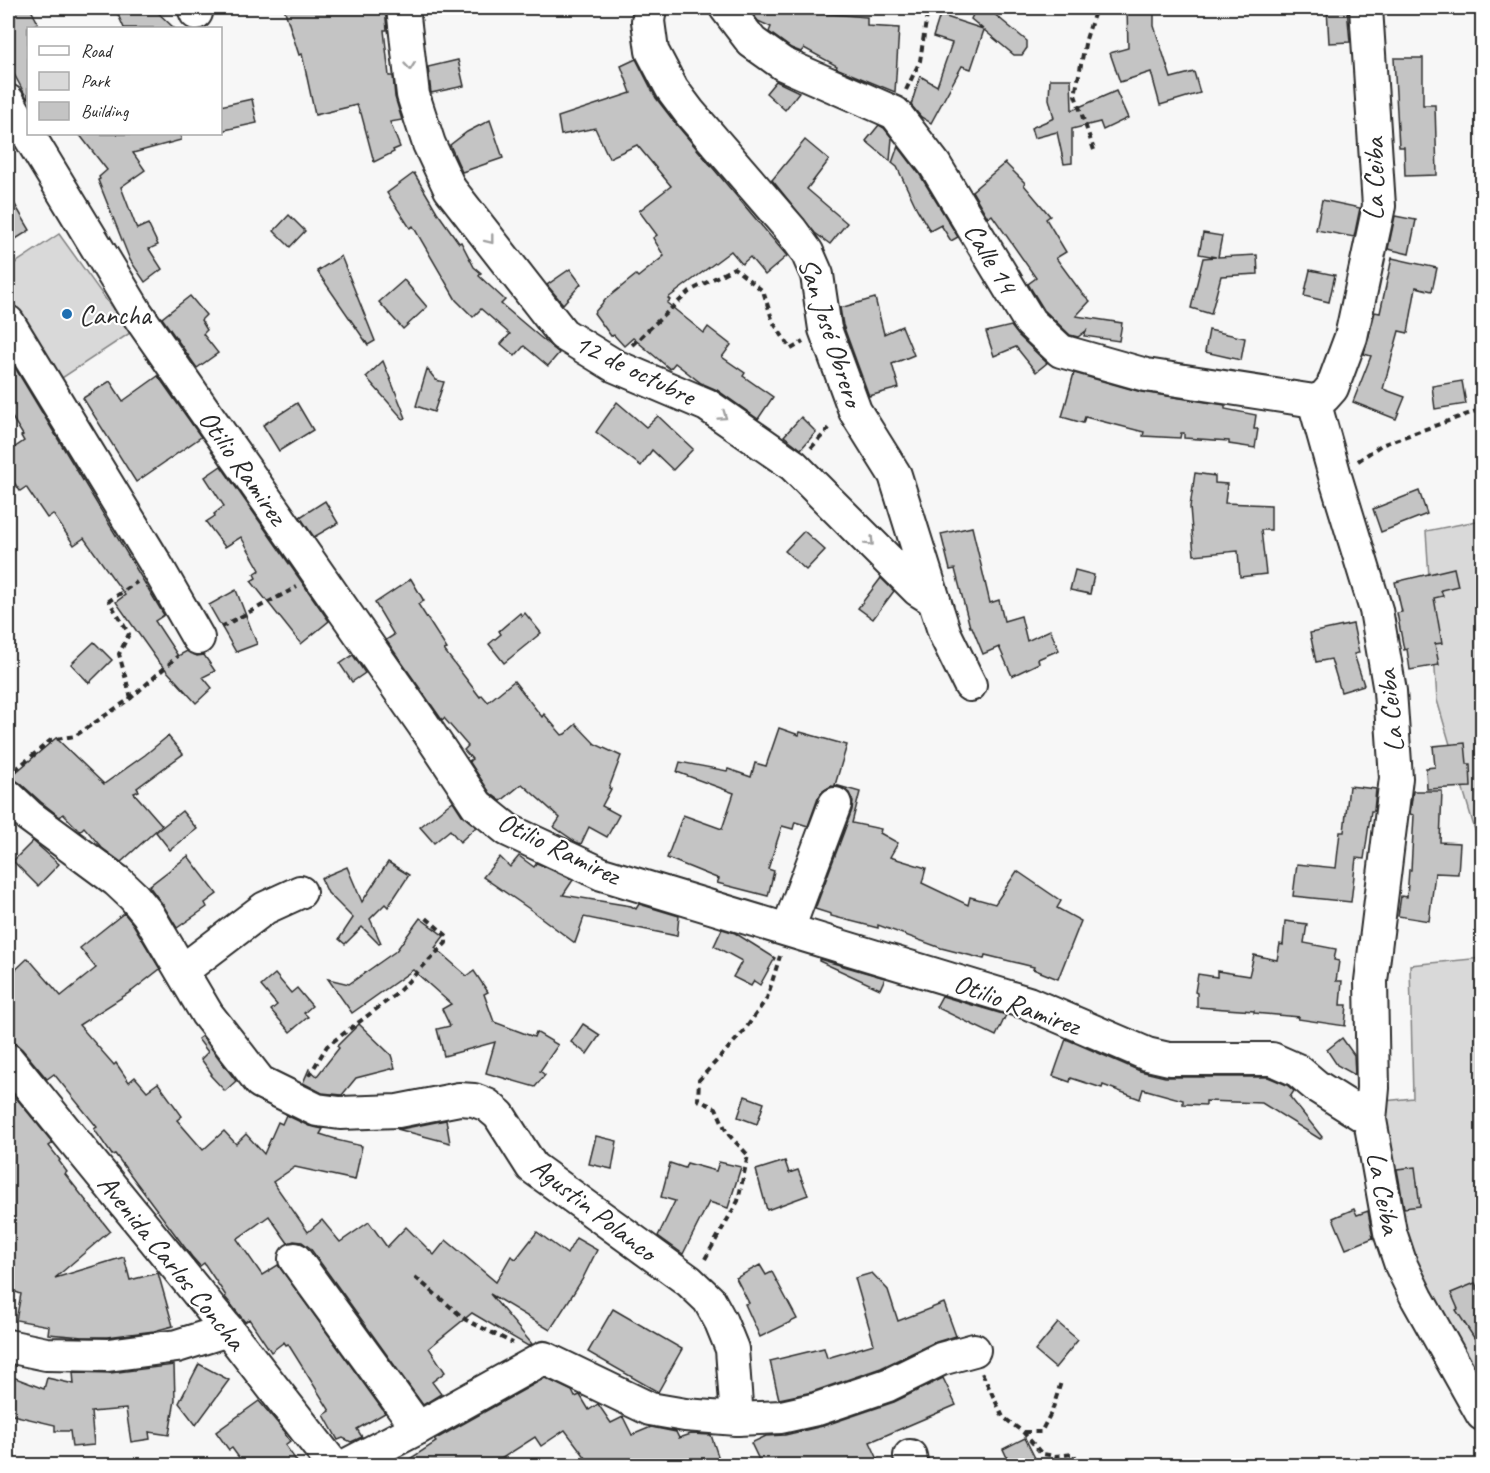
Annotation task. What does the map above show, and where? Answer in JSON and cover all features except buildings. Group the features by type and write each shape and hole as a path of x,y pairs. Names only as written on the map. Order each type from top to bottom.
{"street":[{"name":"12 de octubre","path":"404,8 413,95 429,144 450,189 563,334 615,366 707,405 793,465 918,590 934,600"},
{"name":"San José Obrero","path":"650,8 648,21 652,51 672,89 807,252 817,275 825,328 855,411 895,475 945,634 970,686"},
{"name":"Calle 14","path":"726,8 752,42 783,64 895,113 935,165 1030,322 1061,351 1146,375 1314,401"},
{"name":"La Ceiba","path":"1366,8 1379,206 1351,337 1332,388 1324,397 1314,401 1376,610 1390,691 1396,778 1371,981 1373,1088 1370,1120 1390,1232 1401,1265 1482,1414"},
{"name":"Otilio Ramirez","path":"12,119 136,312 477,805 508,830 602,874 1028,1003 1147,1054 1169,1059 1272,1059 1297,1070 1316,1086 1370,1120"},
{"path":"8,322 154,561 198,638"},
{"name":"Agustin Polanco","path":"8,796 29,816 117,881 134,897 148,914 207,1014 260,1082 317,1110 340,1113 398,1111 459,1099 474,1100 487,1105 499,1115 532,1167 689,1281 709,1300 732,1349 737,1419"},
{"path":"788,929 835,804"},
{"path":"182,971 265,908 300,892"},
{"name":"Avenida Carlos Concha","path":"8,1060 228,1330 334,1466"},
{"path":"295,1259 418,1428"},
{"path":"8,1346 46,1354 108,1355 177,1346 228,1330"},
{"path":"345,1466 544,1358 650,1409 685,1415 737,1419 780,1417 817,1409 888,1385 941,1359 974,1350"}],"path":[{"path":"895,113 920,61 928,8"},
{"path":"1094,150 1075,95 1086,39 1096,8"},
{"path":"615,366 638,338 690,291 734,268 763,291 773,322 792,349 825,328"},
{"path":"1335,476 1381,445 1482,410"},
{"path":"793,465 839,418 855,411"},
{"path":"131,698 119,654 129,634 109,602 152,572 154,561"},
{"path":"8,777 51,740 75,736 131,698 198,638 278,598 318,574"},
{"path":"297,1102 312,1069 327,1046 395,995 446,943 447,935 424,916"},
{"path":"689,1281 708,1255 738,1201 748,1155 727,1133 716,1108 698,1100 699,1080 744,1030 767,998 788,929"},
{"path":"415,1277 466,1320 544,1358"},
{"path":"974,1350 986,1384 1003,1417 1023,1432 1042,1454 1054,1456 1074,1454 1078,1466"},
{"path":"1023,1432 1041,1432 1052,1411 1061,1382"}],"green space":[{"name":"Cancha","path":"59,234 130,333 59,380 8,294 8,268"},
{"path":"1482,520 1482,854 1437,700 1426,531"},
{"path":"1482,958 1482,1416 1398,1254 1365,1103 1413,1098 1410,965"}],"place":[{"name":"Cancha","path":"67,314"}]}
